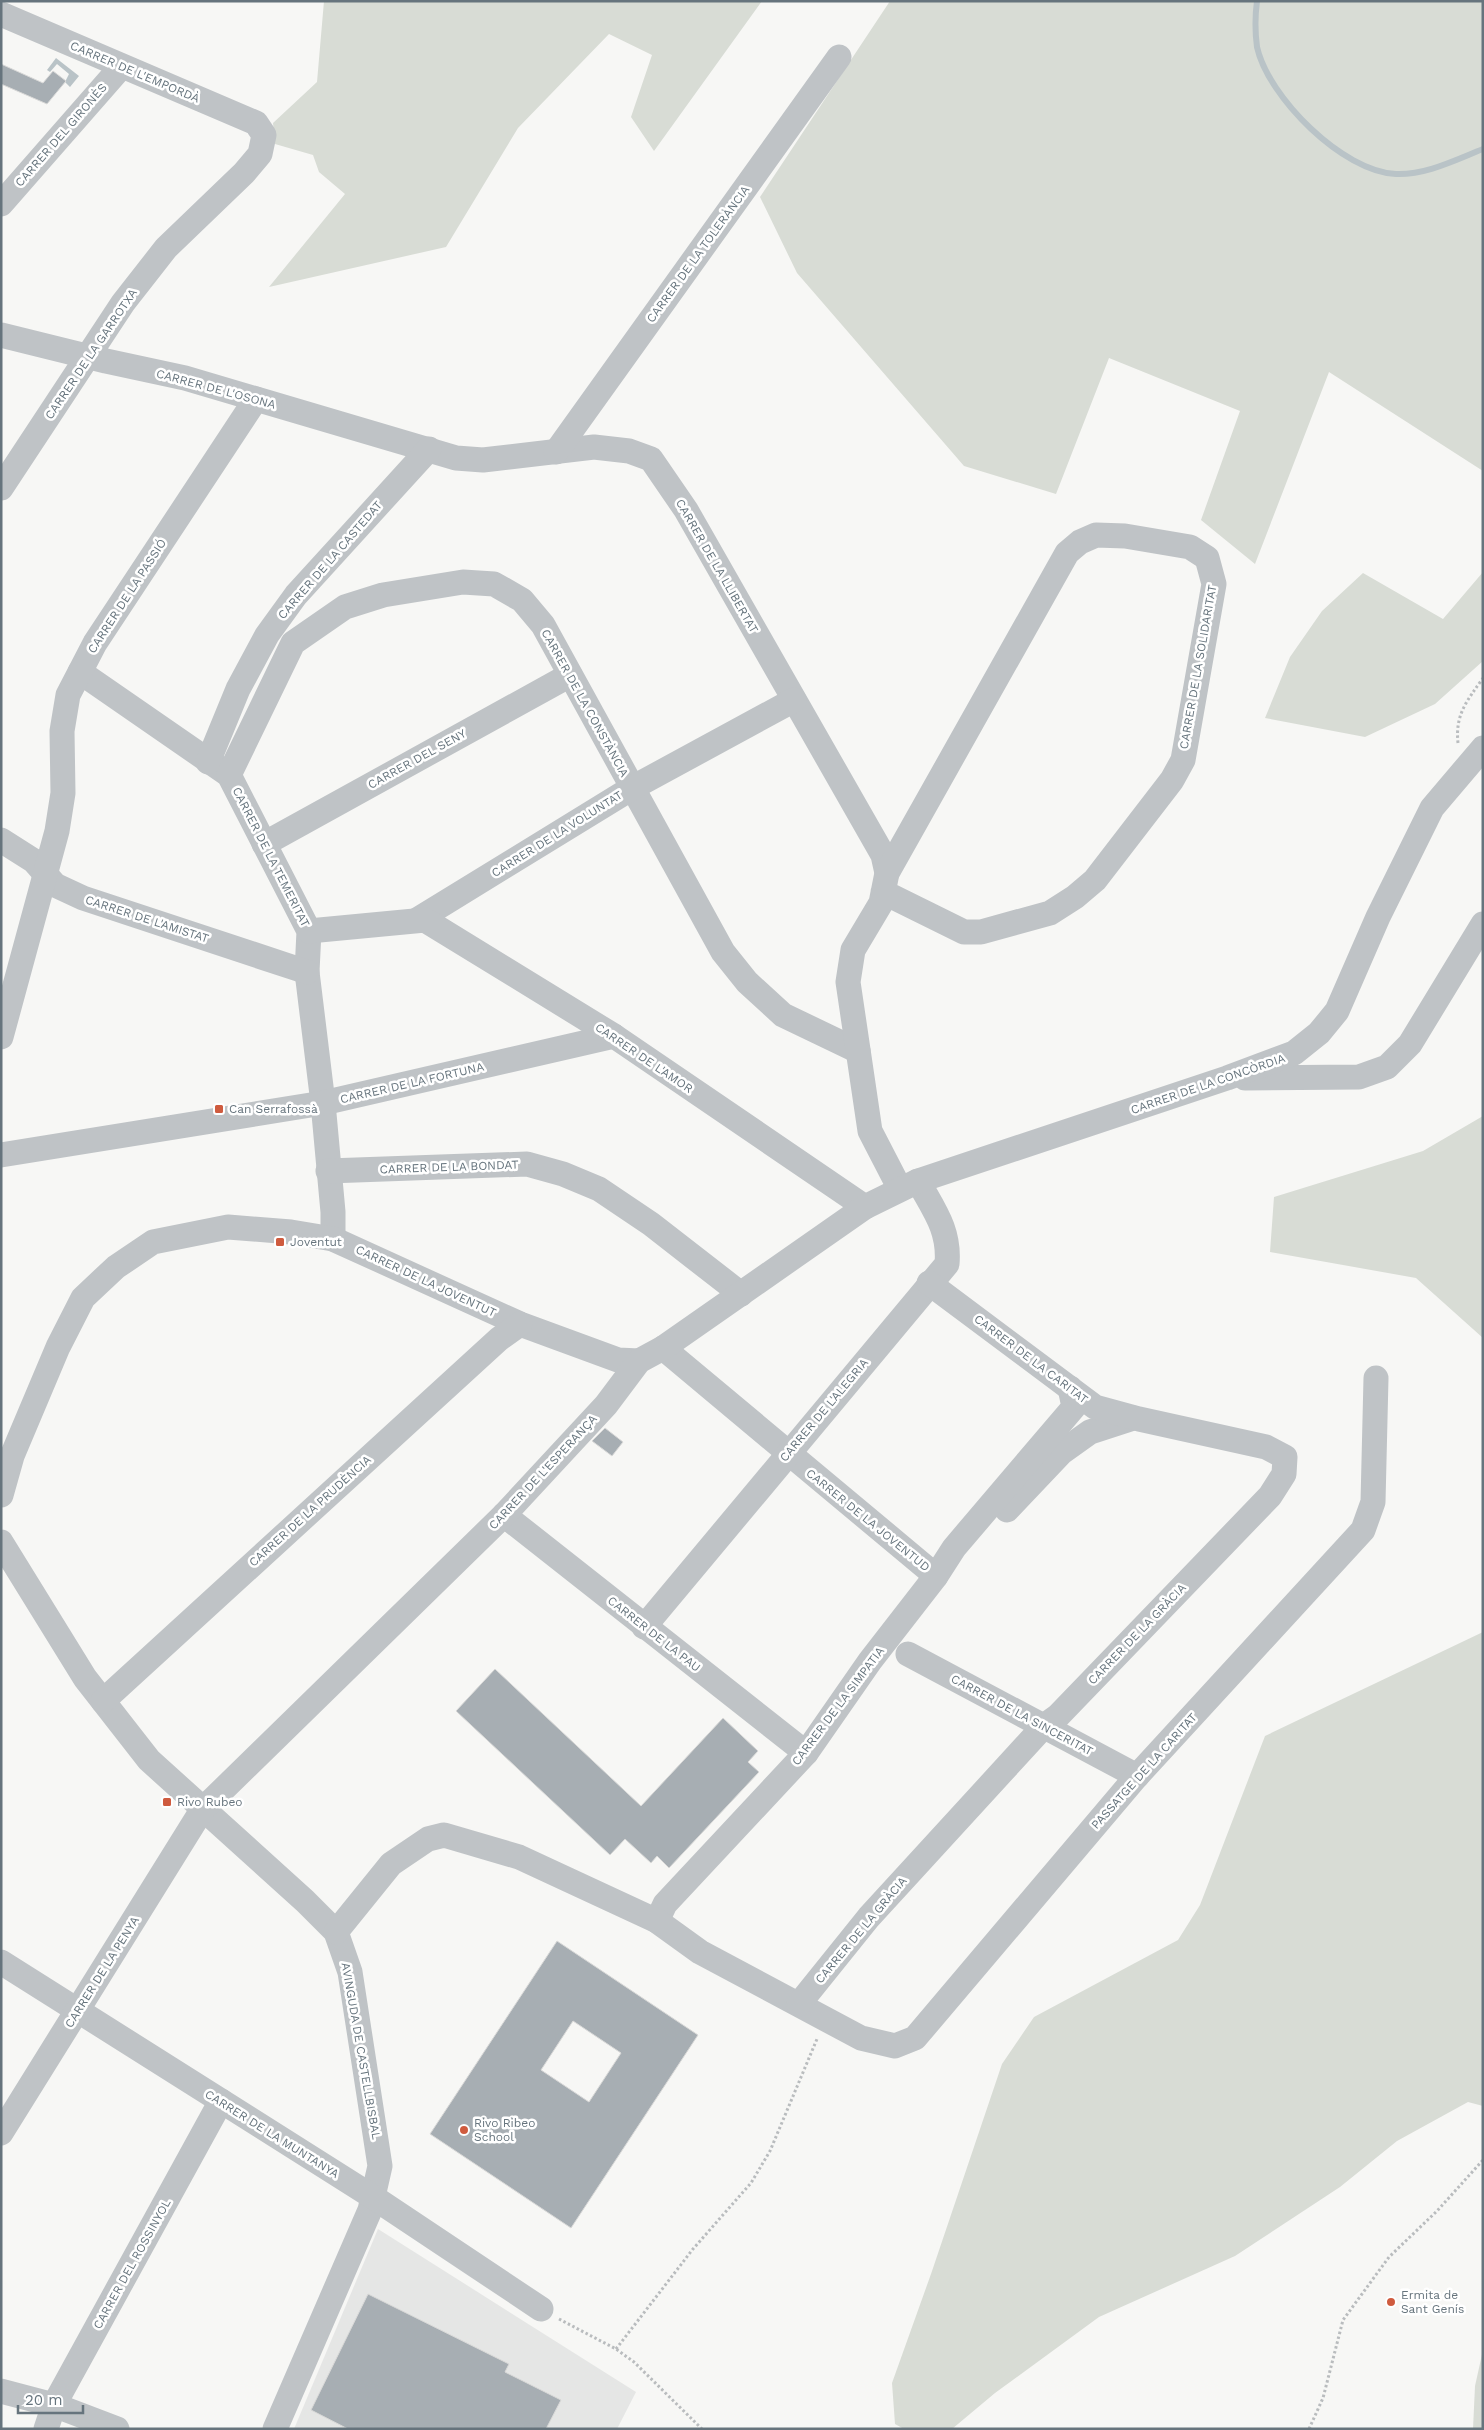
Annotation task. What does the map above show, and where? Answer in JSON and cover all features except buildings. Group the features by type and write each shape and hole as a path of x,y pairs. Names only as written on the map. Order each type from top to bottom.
{"street":[{"name":"CARRER DE L'EMPORDÀ","path":"1,14 121,67 256,123 264,135"},
{"name":"CARRER DE LA TOLERÀNCIA","path":"556,452 839,57"},
{"name":"CARRER DEL GIRONÈS","path":"1,204 121,67"},
{"name":"CARRER DE LA GARROTXA","path":"1,488 90,356 123,303 166,248 244,173 260,154 264,135"},
{"name":"CARRER DE L'OSONA","path":"1,335 185,378 429,450"},
{"name":"CARRER DE LA PASSIÓ","path":"1,1036 57,831 63,793 62,731 68,695 95,643 256,399"},
{"name":"CARRER DE LA LLIBERTAT","path":"429,450 456,458 483,460 594,447 629,450 651,459 686,510 883,855 885,883"},
{"name":"CARRER DE LA CASTEDAT","path":"208,762 238,688 266,635 296,595 429,450"},
{"name":"CARRER DE LA SOLIDARITAT","path":"858,1051 848,982 853,950 881,903 885,883 1066,553 1080,542 1096,535 1125,536 1190,548 1207,558 1214,584 1182,760 1172,780 1095,880 1075,897 1050,913 981,932 964,932 885,883"},
{"name":"CARRER DE LA CONSTÀNCIA","path":"229,775 293,643 345,607 383,595 462,582 494,584 522,600 542,625 723,952 747,982 783,1015 858,1051"},
{"name":"CARRER DE LA TEMERITAT","path":"80,672 229,775 309,931 307,972 323,1103 333,1212 333,1239"},
{"name":"CARRER DEL SENY","path":"264,844 570,675"},
{"name":"CARRER DE LA VOLUNTAT","path":"309,931 418,920 632,788 794,700"},
{"name":"CARRER DE LA CONCÒRDIA","path":"909,1185 1294,1054 1318,1033 1337,1011 1378,917 1432,808 1483,748"},
{"name":"CARRER DE L'AMISTAT","path":"1,840 34,861 55,885 83,898 307,972"},
{"name":"CARRER DE L'AMOR","path":"418,920 425,920 614,1036 865,1207"},
{"path":"1227,1078 1359,1077 1387,1068 1410,1044 1483,924"},
{"name":"CARRER DE LA FORTUNA","path":"1,1155 323,1103 614,1036"},
{"name":"CARRER DE L'ALEGRIA","path":"644,1627 947,1264 949,1247 945,1229 909,1185 870,1131 858,1051"},
{"name":"CARRER DE LA BONDAT","path":"328,1170 527,1164 562,1174 599,1189 651,1224 741,1294"},
{"name":"CARRER DE L'ESPERANÇA","path":"202,1810 504,1514 606,1405 639,1361 662,1348 865,1207 909,1185"},
{"name":"CARRER DE LA JOVENTUT","path":"1,1495 12,1456 58,1347 82,1298 116,1267 154,1242 228,1227 292,1232 333,1239 520,1324 618,1360 639,1361"},
{"name":"CARRER DE LA CARITAT","path":"930,1283 1096,1407 1133,1418 1266,1447 1285,1458"},
{"name":"CARRER DE LA PRUDÈNCIA","path":"103,1701 492,1345 520,1324"},
{"name":"CARRER DE LA JOVENTUD","path":"662,1348 787,1454 936,1576"},
{"name":"PASSATGE DE LA CARITAT","path":"799,2004 861,2038 895,2046 915,2038 1136,1776 1363,1530 1373,1502 1376,1378"},
{"name":"CARRER DE LA SIMPATIA","path":"657,1922 665,1904 806,1753 870,1661 936,1576 954,1548 1074,1407 1070,1388"},
{"name":"CARRER DE LA SIMPATIA","path":"936,1576 972,1548 1062,1452 1090,1432 1133,1418"},
{"name":"CARRER DE LA GRÀCIA","path":"799,2004 869,1917 1044,1726 1058,1716 1270,1496 1284,1474 1285,1458"},
{"name":"CARRER DE LA PAU","path":"504,1514 644,1627 806,1753"},
{"name":"AVINGUDA DE CASTELLBISBAL","path":"1,1542 85,1678 149,1760 202,1810 305,1901 336,1932 350,1972 380,2166 370,2210 275,2429"},
{"name":"CARRER DE LA SINCERITAT","path":"908,1654 1136,1776"},
{"name":"CARRER DE LA PENYA","path":"1,2133 202,1810"},
{"path":"336,1932 391,1864 428,1839 444,1835 519,1857 657,1922 700,1952 799,2004"},
{"name":"CARRER DE LA MUNTANYA","path":"1,1962 373,2197 541,2309"},
{"name":"CARRER DEL ROSSINYOL","path":"46,2429 54,2405 221,2101"},
{"path":"1,2391 54,2405 117,2429"}],"path":[{"path":"1460,773 1456,726 1464,706 1483,678"},
{"path":"616,2349 693,2249 751,2183 770,2151 826,2018"},
{"path":"1309,2429 1323,2398 1343,2320 1389,2257 1437,2211 1483,2160"},
{"path":"541,2309 616,2349 652,2378 702,2429"}],"shaded area":[{"path":"324,1 762,1 654,151 631,117 652,55 609,34 518,128 446,247 269,287 345,194 319,172 313,155 275,144 273,123 317,82"},
{"path":"890,1 1483,1 1483,471 1329,372 1255,564 1201,520 1240,411 1109,358 1056,494 964,466 797,273 760,197"},
{"path":"56,58 79,76 70,87 65,82 69,74 57,64 50,72 47,70"},
{"path":"1483,572 1483,661 1435,704 1365,737 1265,718 1290,657 1322,611 1363,573 1443,619"},
{"path":"1483,1116 1483,1338 1416,1278 1270,1252 1274,1197 1423,1151"},
{"path":"1483,1632 1483,2106 1468,2102 1397,2141 1340,2187 1235,2256 1099,2317 995,2393 952,2429 904,2429 895,2424 892,2383 1002,2064 1034,2017 1178,1940 1200,1905 1265,1736"},
{"path":"378,2229 636,2392 617,2429 294,2429"},
{"path":"1483,2350 1483,2429 1473,2429 1475,2386"}],"waterway":[{"path":"1257,1 1257,47 1264,67 1276,88 1292,109 1311,128 1332,146 1353,160 1375,170 1407,174 1451,162 1483,149"}],"place":[{"name":"Can Serrafossà","path":"219,1109"},
{"name":"Joventut","path":"280,1242"},
{"name":"Rivo Rubeo","path":"167,1802"},
{"name":"Rivo Ribeo School","path":"464,2130"},
{"name":"Ermita de Sant Genís","path":"1391,2302"}]}
